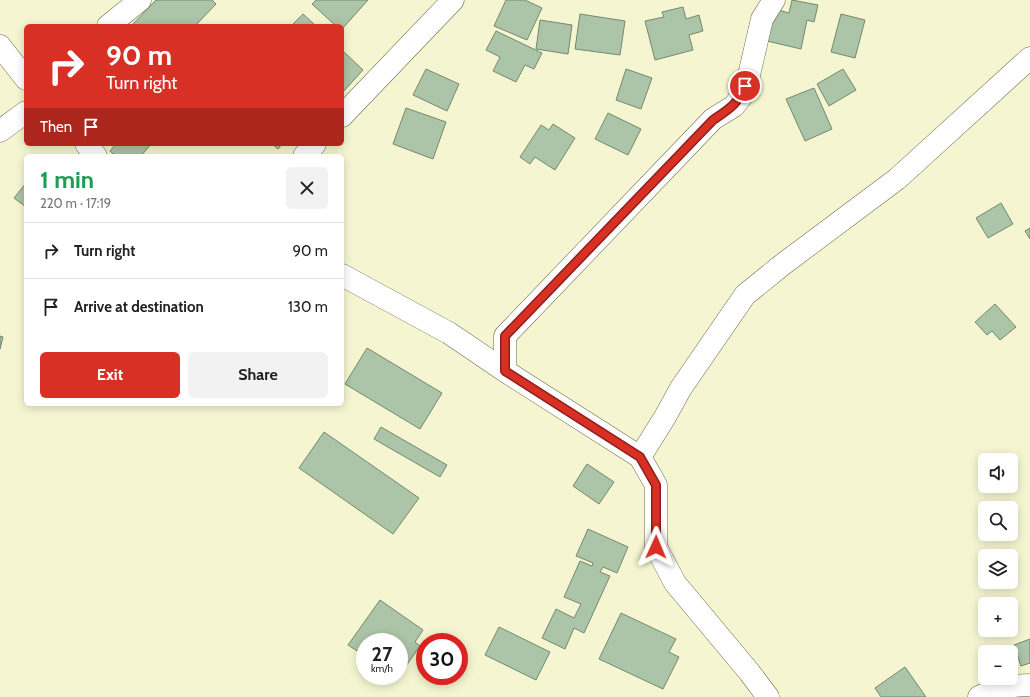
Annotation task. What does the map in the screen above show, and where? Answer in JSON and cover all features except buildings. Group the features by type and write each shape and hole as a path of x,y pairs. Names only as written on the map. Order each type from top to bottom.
{"street":[{"path":"110,24 140,0"},
{"path":"344,114 453,0"},
{"path":"505,371 505,336 713,120 734,106 741,96 749,75 762,19 774,0"},
{"path":"0,46 24,76"},
{"path":"640,457 681,388 745,295 782,265 897,179 1030,58"},
{"path":"0,131 24,113"},
{"path":"88,146 94,154"},
{"path":"306,154 313,146"},
{"path":"344,276 449,333 505,371 640,457 656,485 656,547 675,584 750,672 768,697"},
{"path":"979,697 993,690 1012,685 1030,685"}],"route":[{"path":"656,547 656,485 640,457 505,371 505,336 713,120 734,106 741,96 745,86"}]}
